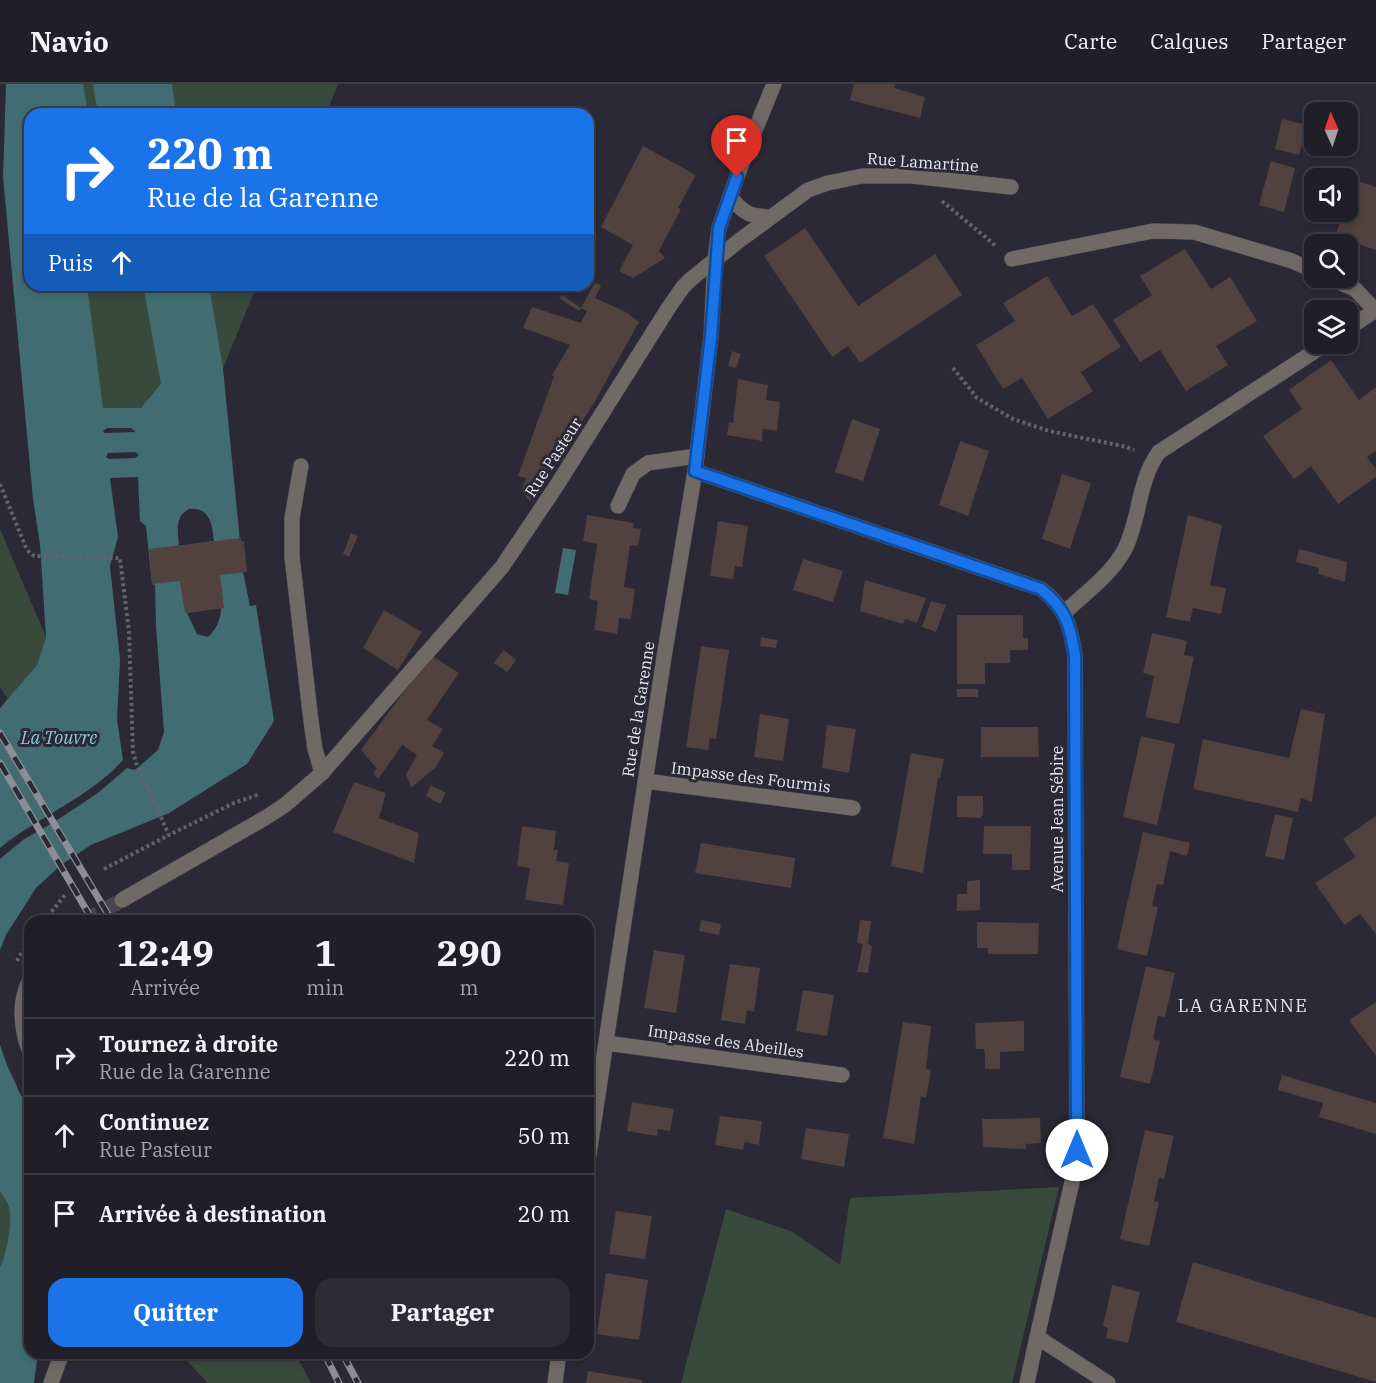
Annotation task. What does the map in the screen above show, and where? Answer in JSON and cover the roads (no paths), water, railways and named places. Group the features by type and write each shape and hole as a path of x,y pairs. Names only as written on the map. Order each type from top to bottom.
{"street":[{"path":"715,261 719,228 744,157 774,84"},
{"name":"Rue Lamartine","path":"715,261 808,190 828,183 862,176 911,176 1011,187"},
{"path":"730,197 742,211 754,216 771,217"},
{"path":"1012,259 1153,231 1194,232 1304,266"},
{"name":"Rue de la Garenne","path":"594,1122 696,463 711,337 715,261"},
{"name":"Rue Pasteur","path":"122,900 285,805 321,773 502,567 683,287 715,261"},
{"path":"1353,288 1376,310 1358,322"},
{"path":"1064,613 1109,571 1125,548 1154,459 1159,452 1311,354"},
{"path":"618,507 633,474 648,464 696,463"},
{"name":"Avenue Jean Sébire","path":"696,463 1041,589 1054,599 1070,627 1075,656 1077,1150 1072,1182 1027,1383"},
{"path":"302,466 292,518 292,557 311,721 321,773"},
{"name":"Impasse des Fourmis","path":"645,781 853,808"},
{"path":"24,994 22,1023 24,1030"},
{"name":"Impasse des Abeilles","path":"606,1043 842,1075"},
{"path":"1037,1337 1108,1383"},
{"path":"51,1383 60,1359"},
{"path":"555,1383 558,1359"}],"water":[{"name":"La Touvre","path":"6,84 83,84 87,108 24,108 24,291 88,291 103,408 141,408 161,384 144,291 210,291 223,368 243,572 250,606 256,605 274,721 247,764 169,813 91,845 61,865 36,888 6,935 0,950 0,859 23,840 98,793 127,768 135,770 158,750 164,732 155,585 152,584 146,526 140,521 138,477 110,478 118,537 110,566 120,660 117,719 123,760 95,785 0,848 0,708 37,665 46,637 40,544 33,499 3,177","holes":["107,428 131,428 136,432 104,433 103,431","135,452 139,455 135,458 109,459 106,457 108,453","189,509 196,509 206,514 211,523 214,541 179,546 179,520","221,608 218,624 208,637 197,634 187,613"]},
{"path":"93,84 172,84 175,108 97,108"},
{"path":"563,548 576,550 568,595 555,593"},
{"path":"0,1045 24,1102 24,1359 37,1359 34,1383 0,1383 0,1267 7,1247 10,1214 7,1201 0,1191"}],"tunnel":[{"path":"96,915 122,900"}],"railway":[{"path":"0,733 108,915"},
{"path":"0,763 89,915"},
{"path":"327,1359 339,1383"},
{"path":"345,1359 358,1383"}],"district":[{"name":"LA GARENNE","path":"1243,1005"}]}
